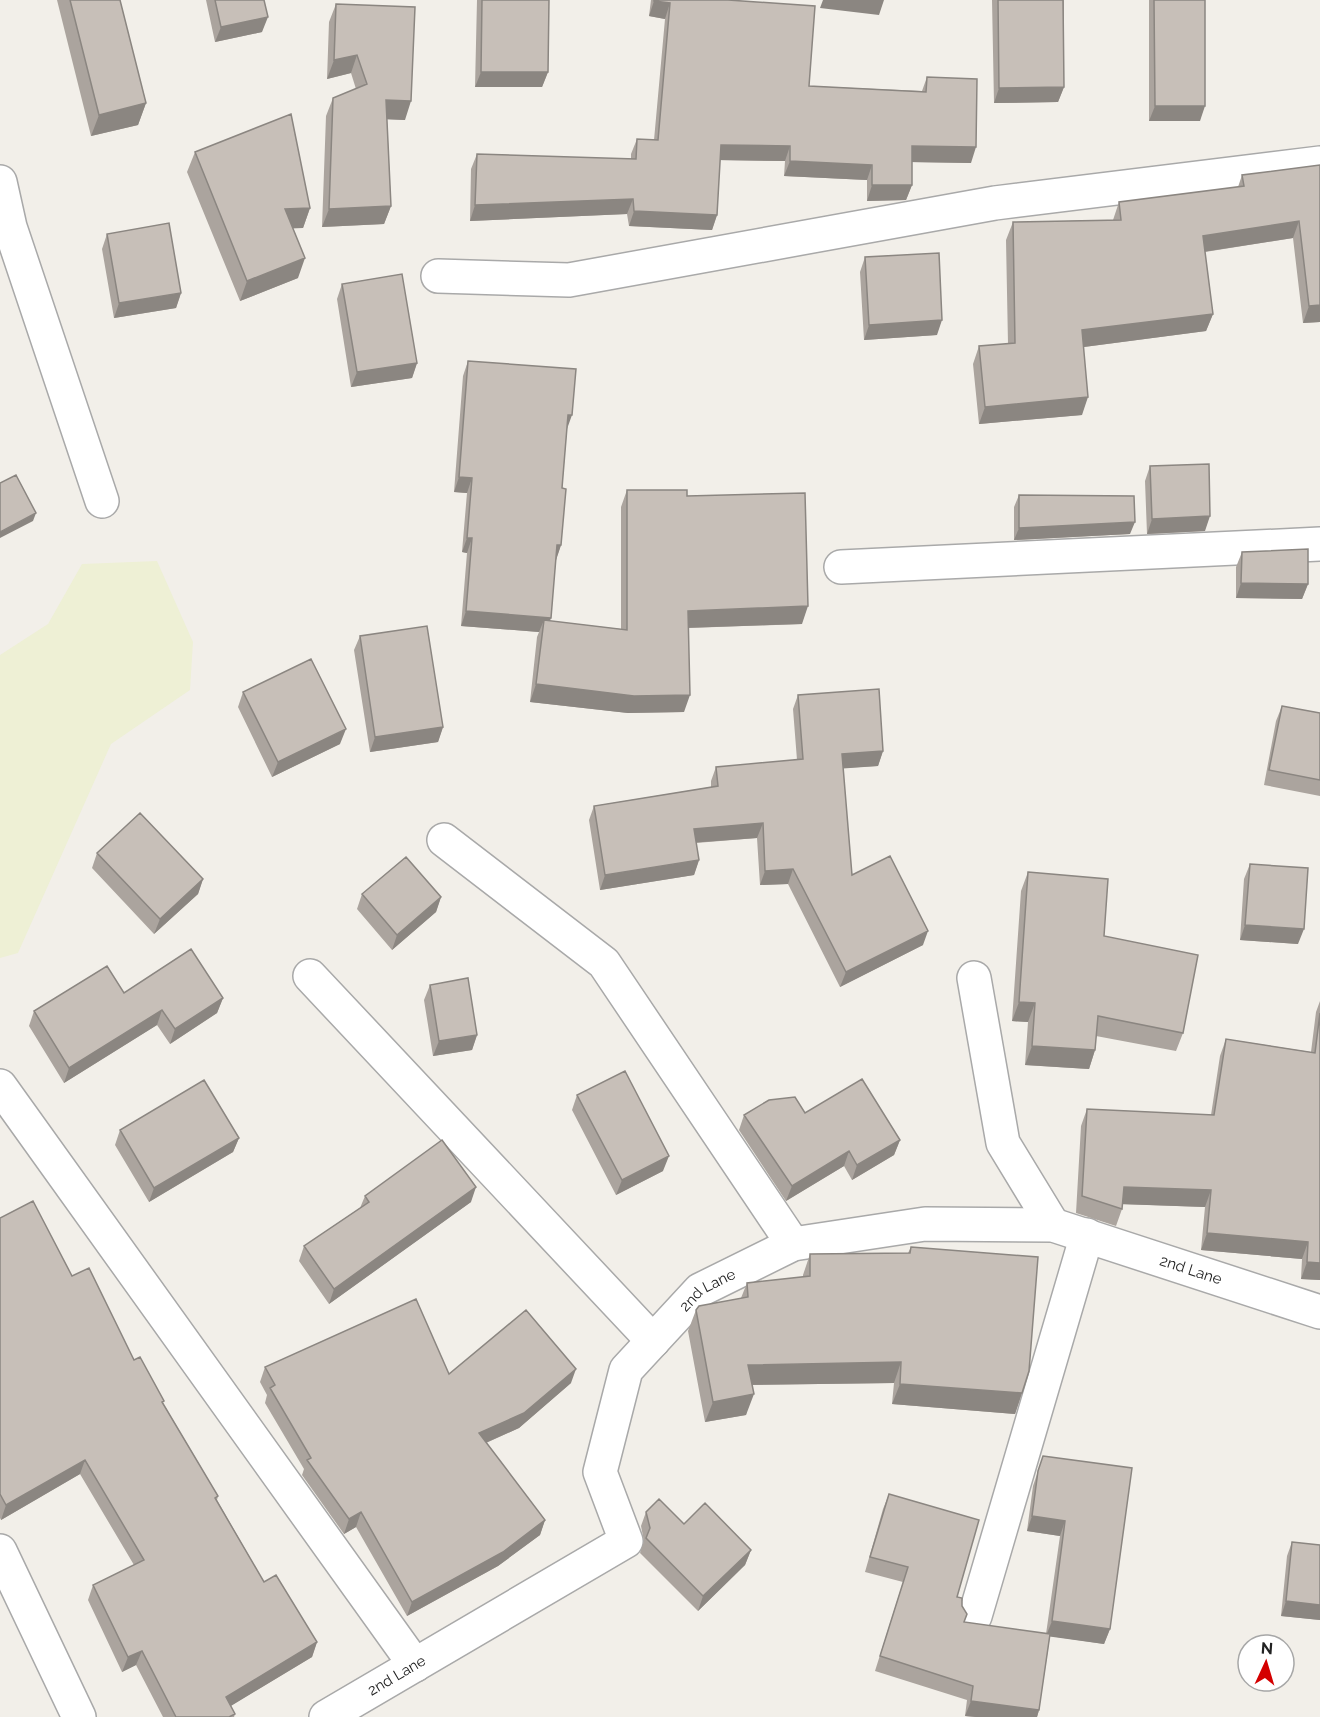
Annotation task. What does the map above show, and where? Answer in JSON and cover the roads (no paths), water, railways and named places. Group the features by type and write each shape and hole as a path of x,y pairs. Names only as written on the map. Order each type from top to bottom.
{"street":[{"path":"438,276 569,280 995,203 1320,163"},
{"path":"0,182 10,227 102,501"},
{"path":"841,567 1320,544"},
{"path":"444,840 604,963 793,1244"},
{"path":"310,976 653,1341"},
{"path":"974,978 1003,1143 1053,1225"},
{"path":"0,1086 415,1665"},
{"name":"2nd Lane","path":"326,1717 626,1541 600,1472 627,1370 700,1290 793,1244 925,1224 1053,1225 1320,1312"},
{"path":"975,1616 1087,1235"},
{"path":"0,1551 79,1717"}]}
